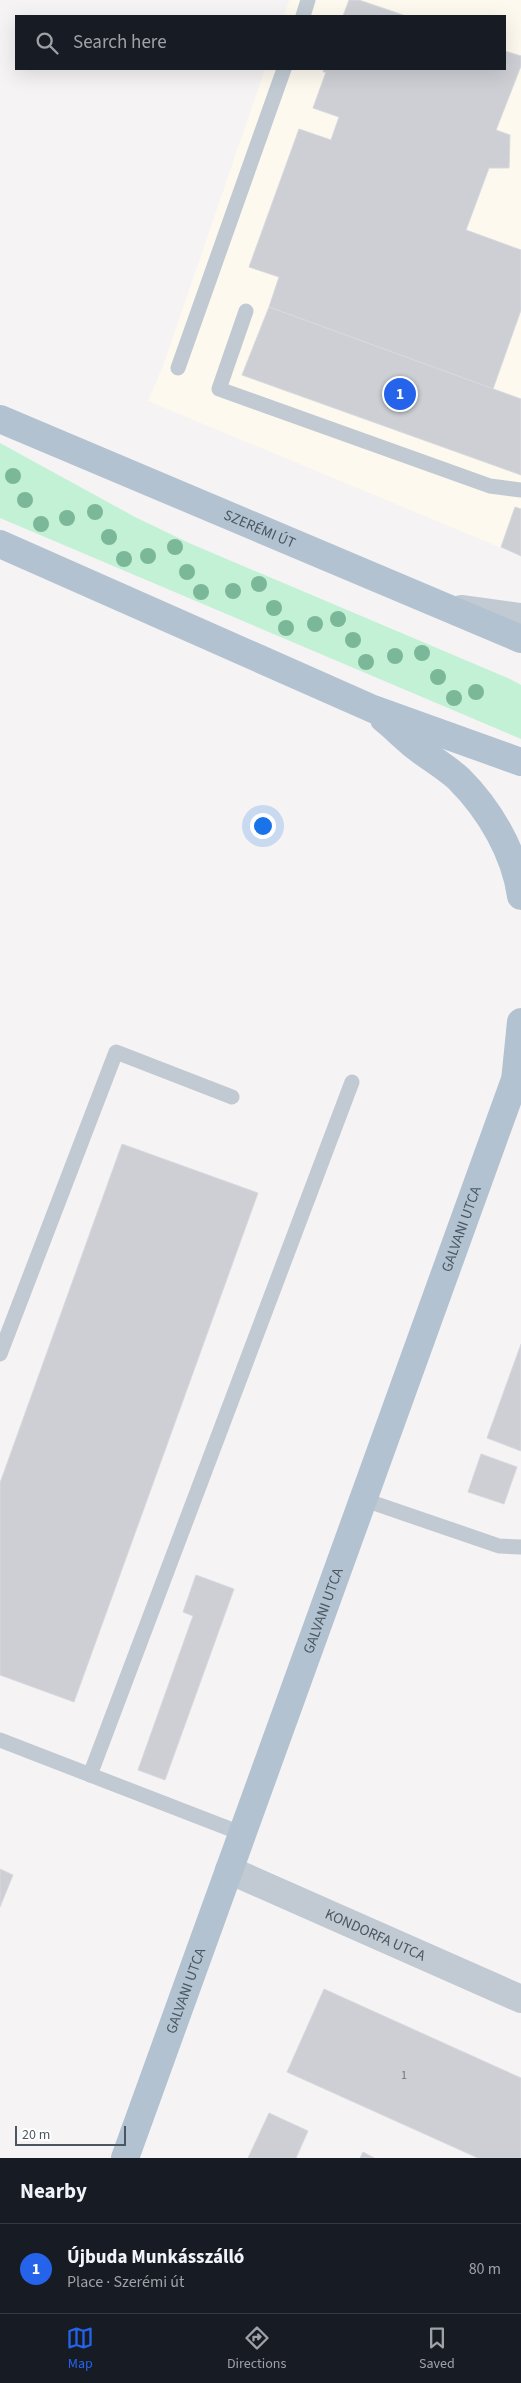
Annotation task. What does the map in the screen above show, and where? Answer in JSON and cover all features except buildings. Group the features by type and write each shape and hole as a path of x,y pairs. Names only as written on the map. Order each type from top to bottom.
{"main road":[{"name":"SZERÉMI ÚT","path":"0,419 521,639"},
{"path":"0,544 374,709 521,762"},
{"path":"374,709 416,746 440,763 472,793 506,845 514,862 521,896"},
{"name":"GALVANI UTCA","path":"125,2158 518,1072 521,1022"}],"street":[{"path":"446,607 521,617"},
{"name":"KONDORFA UTCA","path":"229,1870 521,1999"}],"lane":[{"path":"303,15 308,0"},
{"path":"178,368 284,70"},
{"path":"246,311 219,389 490,486 521,490"},
{"path":"0,1354 116,1052 232,1097"},
{"path":"90,1775 352,1082"},
{"path":"362,1499 499,1546 521,1547"},
{"path":"0,1740 243,1834"}],"shaded area":[{"path":"289,0 521,0 521,556 148,401 163,366 265,70 506,70 506,15 284,15"}],"green space":[{"path":"0,443 135,517 189,543 521,685 521,739 0,518"}],"place":[{"name":"Újbuda Munkásszálló","path":"400,394"}]}
